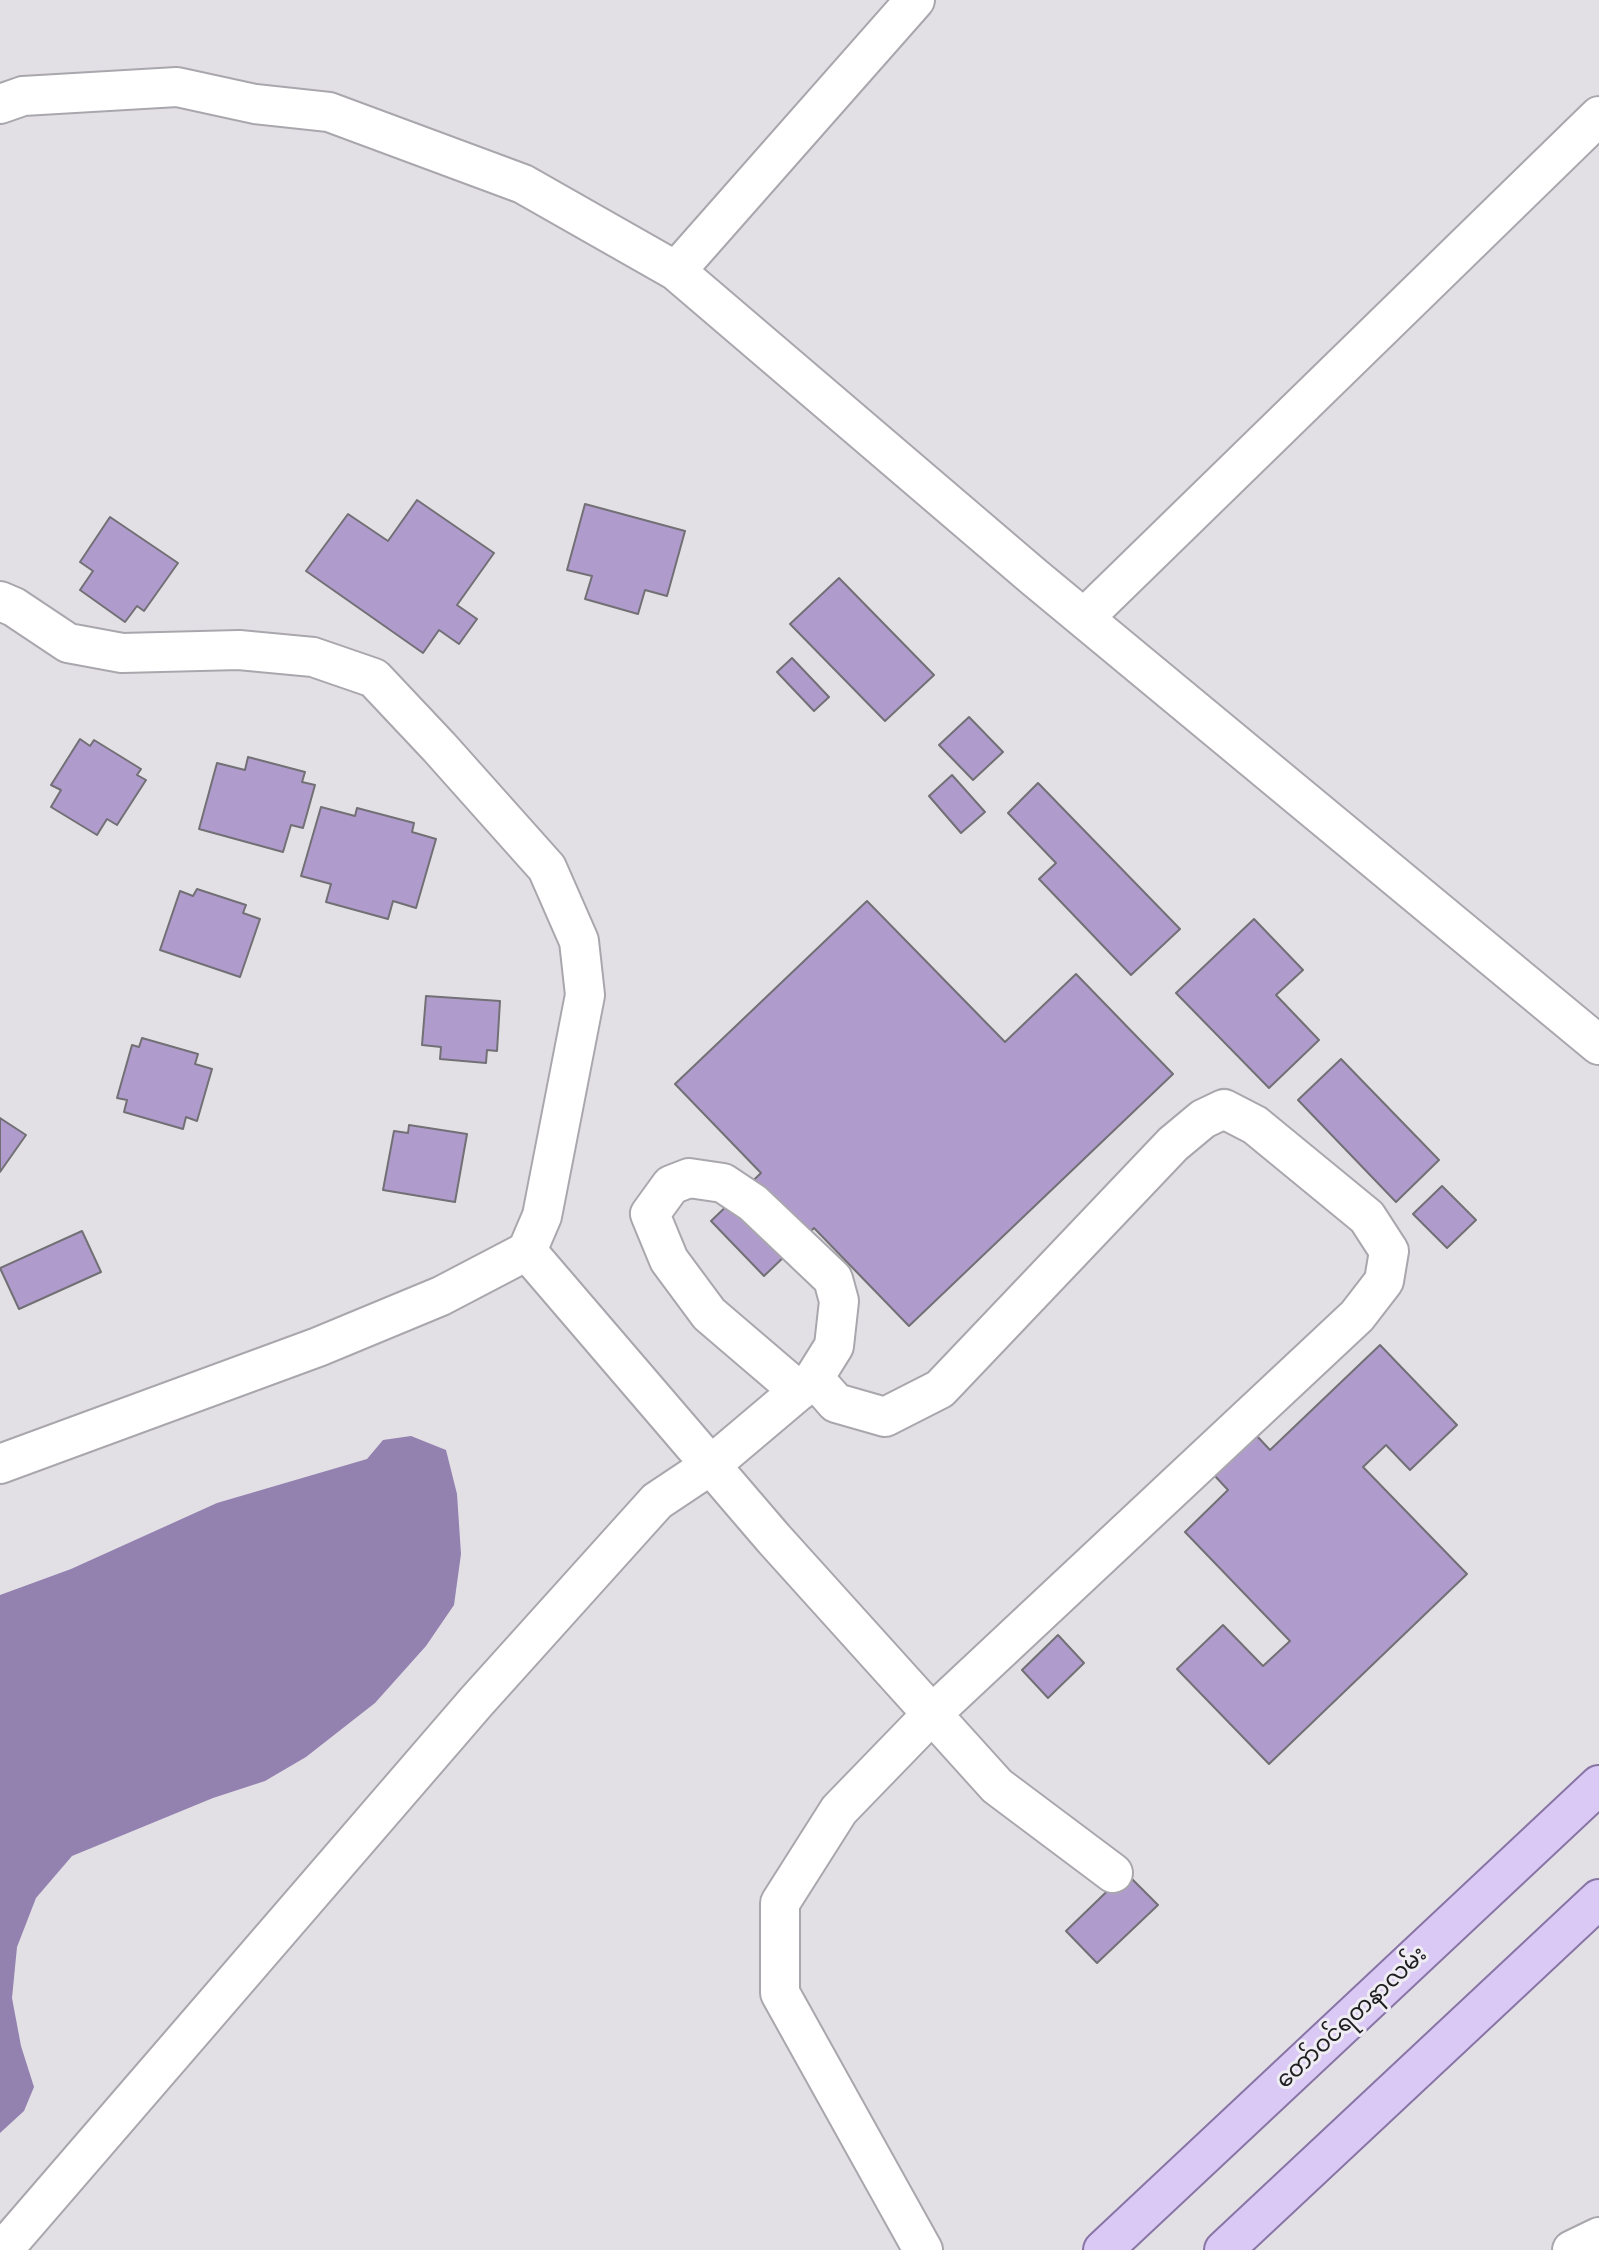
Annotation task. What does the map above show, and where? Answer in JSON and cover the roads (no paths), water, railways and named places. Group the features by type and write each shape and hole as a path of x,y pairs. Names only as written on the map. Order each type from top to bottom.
{"main road":[{"name":"တော်ဝင်ရတနာလမ်း","path":"1103,2250 1599,1785"},
{"path":"1224,2250 1599,1899"}],"street":[{"path":"677,271 915,0"},
{"path":"0,104 23,96 177,87 255,104 330,112 523,184 677,271 1084,618 1599,1045"},
{"path":"1084,618 1599,116"},
{"path":"0,601 14,607 68,643 122,653 239,650 313,657 374,678 547,868 579,941 585,995 542,1216 527,1251 441,1296 318,1347 0,1464"},
{"path":"3,2250 476,1702 657,1501 711,1465 807,1384 834,1346 839,1301 833,1279 753,1203 723,1182 689,1178 671,1185 650,1214 669,1260 709,1314 807,1384 836,1403 885,1417 940,1389 1173,1144 1203,1119 1224,1110 1255,1125 1367,1217 1389,1251 1384,1281 1357,1316 932,1714 839,1810 780,1903 780,1993 923,2250"},
{"path":"527,1251 711,1465 997,1786 1113,1873"},
{"path":"1572,2250 1599,2237"}]}
